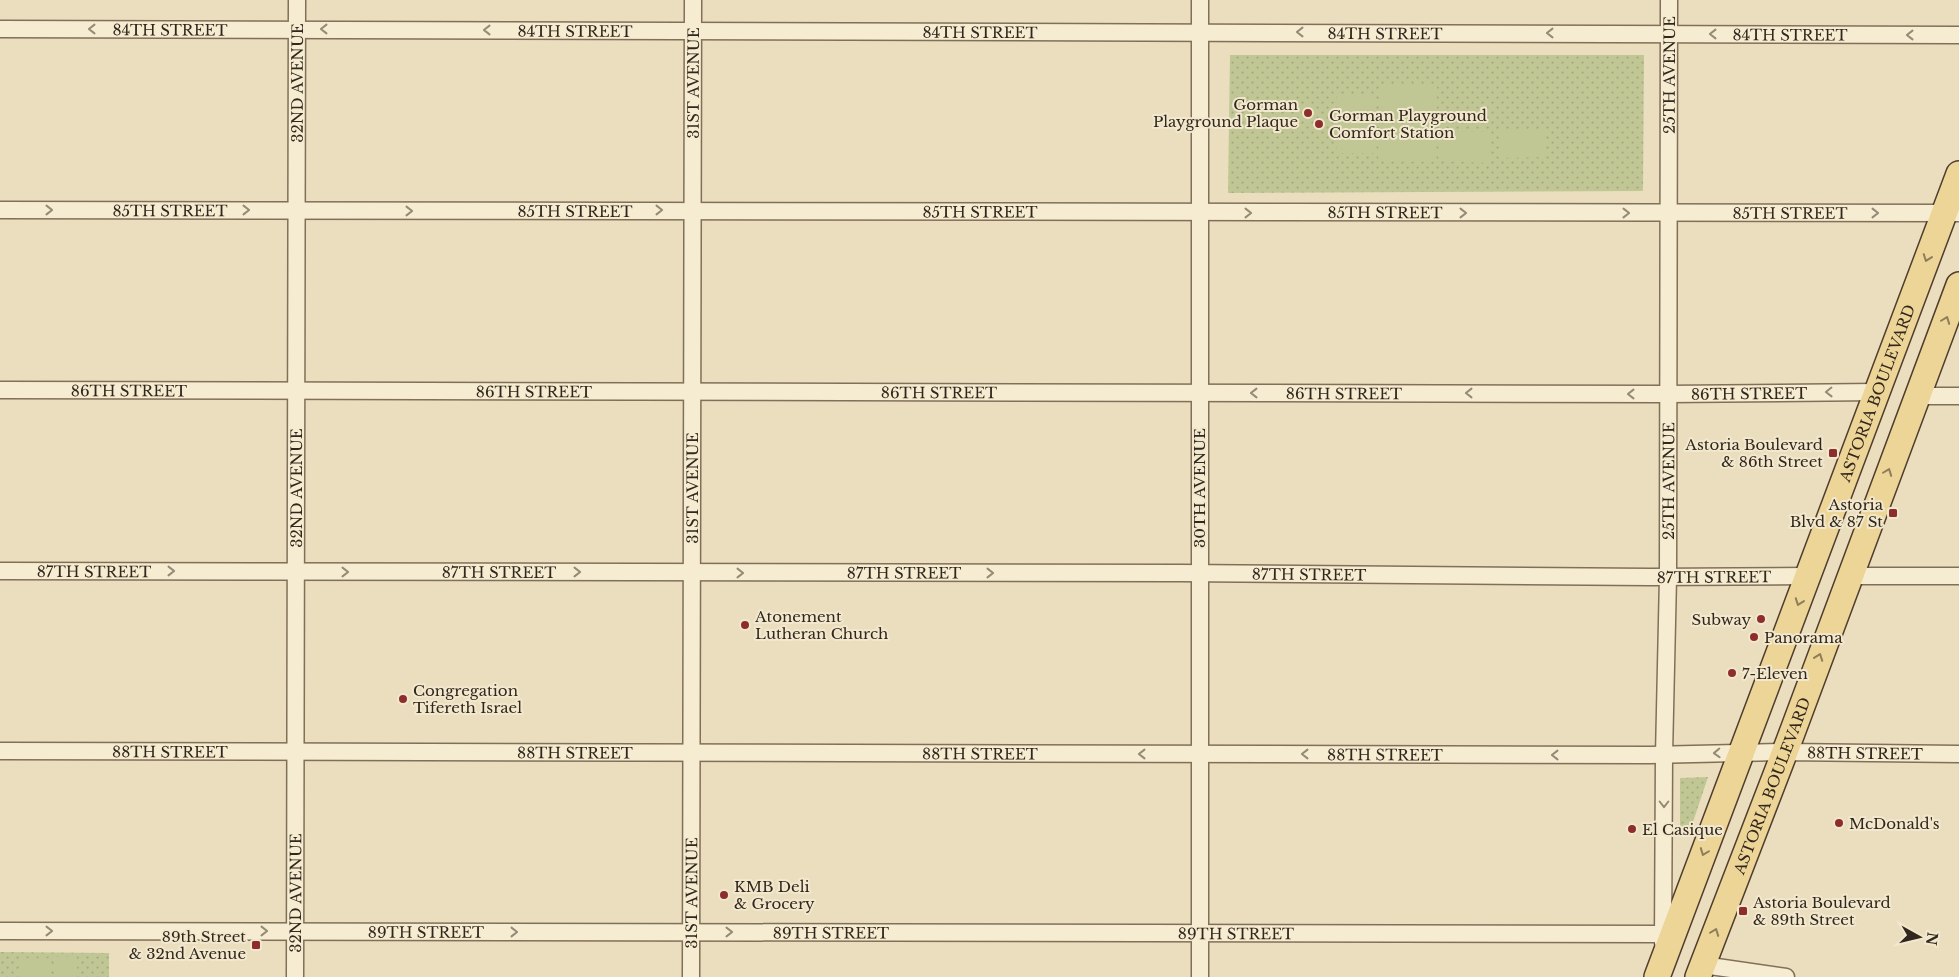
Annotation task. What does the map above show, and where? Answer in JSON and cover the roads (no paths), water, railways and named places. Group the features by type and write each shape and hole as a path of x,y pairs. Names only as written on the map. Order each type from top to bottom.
{"main road":[{"name":"ASTORIA BOULEVARD","path":"1660,969 1878,392 1952,213 1959,174"},
{"name":"ASTORIA BOULEVARD","path":"1700,971 1959,285"}],"street":[{"name":"32ND AVENUE","path":"295,977 297,0"},
{"name":"31ST AVENUE","path":"691,977 693,0"},
{"name":"30TH AVENUE","path":"1200,0 1198,573 1200,977"},
{"name":"25TH AVENUE","path":"1660,969 1663,934 1668,576 1669,0"},
{"name":"84TH STREET","path":"0,29 1959,35"},
{"name":"85TH STREET","path":"0,210 1952,213"},
{"name":"86TH STREET","path":"0,390 1668,394 1878,392"},
{"path":"1917,396 1959,396"},
{"name":"87TH STREET","path":"0,571 1809,576"},
{"path":"1849,576 1959,576"},
{"name":"88TH STREET","path":"0,751 1664,755 1784,752 1959,754"},
{"name":"89TH STREET","path":"0,931 1663,934"},
{"path":"1700,971 1786,977"}],"place":[{"name":"Gorman Playground Plaque","path":"1308,113"},
{"name":"Gorman Playground Comfort Station","path":"1319,124"},
{"name":"Astoria Boulevard & 86th Street","path":"1833,453"},
{"name":"Astoria Blvd & 87 St","path":"1893,513"},
{"name":"Subway","path":"1761,619"},
{"name":"Atonement Lutheran Church","path":"745,625"},
{"name":"Panorama","path":"1754,637"},
{"name":"7-Eleven","path":"1732,673"},
{"name":"Congregation Tifereth Israel","path":"403,699"},
{"name":"McDonald's","path":"1839,823"},
{"name":"El Casique","path":"1632,829"},
{"name":"KMB Deli & Grocery","path":"724,895"},
{"name":"Astoria Boulevard & 89th Street","path":"1743,911"},
{"name":"89th Street & 32nd Avenue","path":"256,945"}]}
